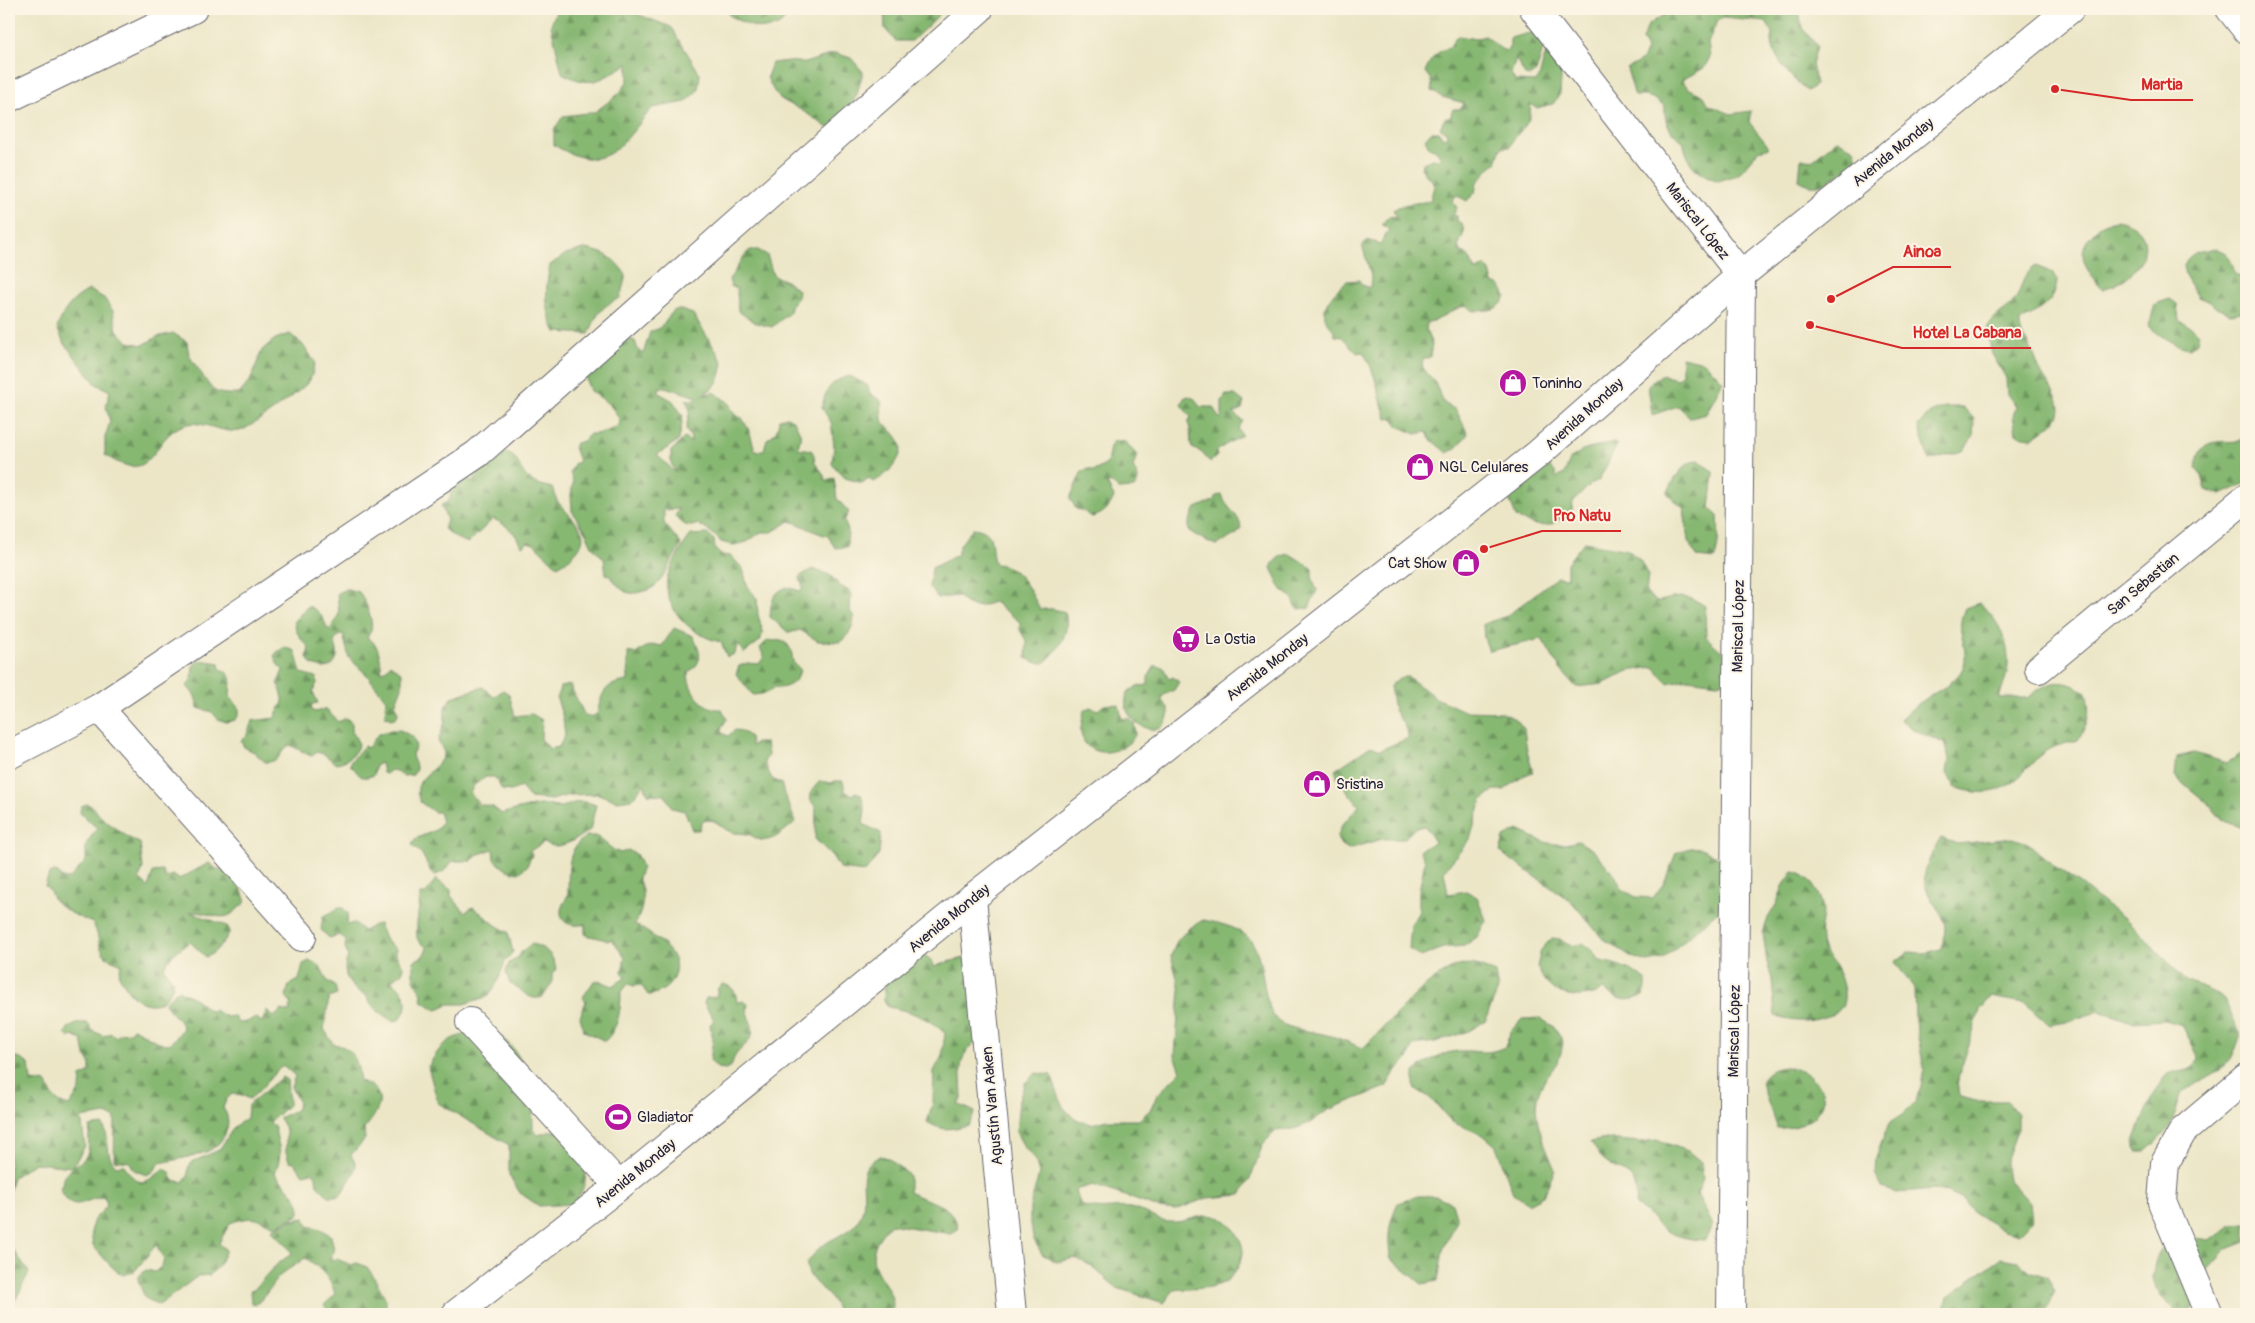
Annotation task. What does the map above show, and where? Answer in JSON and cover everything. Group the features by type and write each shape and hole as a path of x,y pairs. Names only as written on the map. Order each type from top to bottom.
{"street":[{"path":"9,98 193,9"},
{"path":"9,755 99,708 477,454 979,9"},
{"name":"Mariscal López","path":"1534,9 1741,275 1731,1314"},
{"name":"Avenida Monday","path":"469,1309 972,898 1538,454 1741,275 2070,9"},
{"path":"2230,9 2246,29"},
{"name":"San Sebastian","path":"2039,670 2246,498"},
{"path":"99,708 302,937"},
{"name":"Agustín Van Aaken","path":"972,898 1012,1314"},
{"path":"470,1022 619,1186"},
{"path":"2209,1314 2162,1202 2165,1163 2183,1131 2246,1078"}],"green space":[{"path":"557,9 624,9 671,27 700,74 698,90 686,102 652,108 621,145 611,153 600,157 587,158 572,154 554,145 554,130 563,116 595,112 620,93 628,80 628,64 603,78 590,82 562,73 551,25"},
{"path":"728,9 791,9 786,19 780,25 764,28 755,27 737,20 729,15"},
{"path":"884,9 945,9 912,41 896,41 885,29"},
{"path":"1796,9 1800,16 1802,28 1817,46 1812,64 1816,85 1807,91 1794,79 1777,57 1772,40 1772,32 1766,22 1723,18 1717,21 1708,43 1710,57 1704,68 1682,80 1688,88 1704,96 1709,105 1731,114 1751,111 1749,122 1769,147 1758,151 1738,175 1718,181 1698,171 1690,162 1683,141 1671,131 1667,123 1665,107 1652,98 1635,96 1627,69 1642,60 1647,49 1642,40 1648,25 1671,10"},
{"path":"1542,30 1549,44 1543,49 1536,72 1530,76 1525,75 1516,59 1511,74 1515,81 1536,82 1548,50 1553,49 1562,65 1560,94 1553,104 1536,108 1530,104 1527,123 1510,147 1501,148 1496,163 1477,182 1475,193 1467,201 1456,195 1452,202 1457,207 1453,216 1457,216 1457,221 1462,223 1464,233 1458,246 1460,252 1467,254 1477,270 1485,266 1490,271 1493,283 1501,286 1506,296 1497,308 1473,311 1467,306 1461,307 1437,320 1427,322 1426,331 1432,344 1430,357 1423,359 1422,367 1434,381 1444,403 1456,410 1468,434 1455,449 1447,453 1430,439 1427,432 1416,434 1398,426 1393,418 1387,419 1368,360 1363,352 1357,353 1342,337 1335,336 1325,316 1326,305 1333,294 1347,281 1359,280 1362,285 1370,288 1371,275 1362,245 1367,240 1380,244 1389,230 1382,224 1388,217 1397,216 1393,210 1406,204 1430,201 1434,186 1432,180 1421,168 1423,163 1441,157 1436,150 1429,147 1425,139 1431,132 1439,132 1443,138 1448,137 1446,132 1440,128 1445,118 1450,118 1453,109 1461,109 1464,103 1442,97 1432,91 1431,80 1425,72 1431,60 1441,51 1449,48 1459,36 1475,39 1485,36 1507,51 1510,46 1510,38"},
{"path":"835,53 851,58 863,72 857,94 843,124 828,128 780,98 767,77 772,63 788,61 805,63"},
{"path":"1837,140 1854,149 1857,158 1854,166 1821,184 1807,184 1799,180 1801,159 1812,160"},
{"path":"2117,220 2130,224 2144,238 2143,257 2130,274 2116,284 2102,289 2091,275 2084,261 2084,247 2100,226 2106,222"},
{"path":"584,249 608,256 626,275 620,298 600,312 589,334 556,332 549,315 547,299 550,265 566,254"},
{"path":"2217,249 2230,258 2235,274 2246,279 2246,311 2231,314 2216,308 2210,302 2198,297 2185,275 2183,266 2189,257 2197,252"},
{"path":"750,250 758,250 767,255 773,275 786,281 798,290 797,299 792,303 790,312 772,327 756,323 738,311 737,289 731,286 729,279 743,257"},
{"path":"2036,266 2053,273 2057,280 2056,288 2045,305 2020,322 2021,330 2023,337 2033,352 2040,371 2059,403 2060,410 2058,416 2045,430 2032,438 2023,437 2016,433 2013,415 2016,407 2007,394 2006,378 1992,354 1987,330 1995,317 2013,302 2027,274"},
{"path":"89,290 104,298 113,311 117,330 128,342 143,345 157,337 173,333 187,342 192,360 211,387 223,394 239,394 250,381 262,350 275,339 290,334 302,344 315,362 311,378 288,399 244,429 227,431 199,424 187,424 174,430 165,438 151,457 144,463 135,466 122,464 105,455 105,437 110,422 106,406 110,391 96,384 64,343 57,328 62,315 69,306 77,297"},
{"path":"2170,299 2177,304 2179,321 2193,328 2199,334 2197,342 2190,348 2168,340 2149,326 2155,304"},
{"path":"675,310 681,310 693,314 723,362 717,383 711,390 701,396 713,392 728,402 735,415 742,418 749,430 755,450 764,450 767,439 776,431 779,419 787,417 794,421 801,435 798,448 811,450 825,480 834,478 837,499 849,512 844,521 848,530 847,547 835,548 828,536 790,521 772,532 761,532 747,542 733,545 721,542 712,533 698,524 688,526 683,523 675,516 679,509 664,510 664,523 681,544 657,585 637,593 630,593 623,590 606,574 604,559 592,546 572,511 571,495 573,482 570,473 574,464 579,461 574,447 576,443 583,441 590,434 605,432 620,424 613,409 590,391 586,380 586,368 615,343 622,340 629,339 635,341 638,350 643,354 650,332 663,325","holes":["665,387 697,397 695,400 686,400 690,410 686,429 691,442 684,438 671,451 671,463 676,473 657,455 679,440 683,416 673,401 659,393 659,388"]},
{"path":"1682,357 1704,362 1723,381 1706,414 1691,418 1678,406 1652,415 1648,385 1661,375 1677,379 1682,374"},
{"path":"850,376 867,385 870,393 881,401 882,420 896,435 901,446 899,457 892,468 873,482 869,478 862,483 845,478 832,464 834,446 831,422 822,408 823,402 827,391 834,383"},
{"path":"1226,395 1235,395 1244,402 1242,409 1233,413 1243,421 1238,429 1242,435 1219,449 1216,452 1217,456 1210,462 1201,452 1192,448 1188,423 1191,417 1181,405 1184,398 1188,396 1195,399 1200,407 1213,407 1219,418 1222,417 1222,401"},
{"path":"1945,407 1963,407 1974,419 1973,437 1963,451 1929,460 1918,425 1930,413"},
{"path":"2246,432 2246,483 2221,495 2206,490 2202,476 2196,469 2201,451 2210,443 2240,441"},
{"path":"1114,441 1124,441 1138,456 1133,466 1138,482 1134,488 1118,489 1110,482 1107,484 1114,497 1103,512 1092,517 1082,510 1076,509 1070,498 1082,471 1089,469 1094,471 1107,464 1110,447"},
{"path":"1612,442 1617,445 1599,480 1591,484 1573,502 1572,510 1557,521 1546,526 1533,524 1516,517 1510,501 1504,495 1538,454 1555,472 1557,478 1564,474 1571,458 1582,451"},
{"path":"501,450 517,461 527,477 532,481 552,488 558,502 579,526 583,535 580,546 562,564 557,566 534,544 528,542 522,546 511,530 493,519 468,543 456,538 444,529 447,520 441,505 449,501 451,493 466,479 473,481 487,462"},
{"path":"1699,460 1714,473 1710,509 1718,516 1718,538 1715,559 1697,557 1688,541 1684,509 1667,493 1683,468 1693,461"},
{"path":"1222,495 1226,504 1238,519 1241,528 1237,534 1217,545 1189,531 1189,522 1196,508 1213,501 1216,496"},
{"path":"973,528 981,530 990,536 995,564 1004,565 1018,574 1028,587 1040,609 1053,609 1065,612 1065,633 1059,646 1044,663 1034,662 1026,658 1027,642 1020,630 1020,622 994,602 982,606 971,606 958,596 938,598 929,587 932,568 957,555 960,545"},
{"path":"707,534 714,540 715,549 721,555 731,556 743,569 747,585 757,599 758,615 763,632 760,641 744,653 738,644 734,654 727,657 721,642 711,639 691,628 675,611 670,601 667,579 677,556 691,535"},
{"path":"1584,542 1628,550 1640,560 1648,576 1646,593 1657,602 1682,597 1693,599 1705,606 1706,637 1726,655 1727,681 1717,683 1688,679 1667,683 1654,667 1628,671 1603,684 1576,687 1560,669 1542,639 1489,651 1484,638 1483,624 1507,616 1557,577 1567,578 1567,563"},
{"path":"1290,554 1312,568 1312,577 1317,590 1309,608 1299,609 1294,605 1293,598 1282,590 1271,568 1278,558"},
{"path":"812,569 830,575 840,586 851,592 850,611 854,617 852,628 840,642 818,641 800,630 789,633 770,617 775,595 787,587 800,591 803,587 799,577"},
{"path":"347,589 359,592 366,605 372,627 367,638 377,648 382,672 390,664 402,673 402,687 395,705 398,713 397,717 391,719 385,716 386,700 367,675 349,658 343,634 338,636 334,642 337,650 335,662 328,667 322,668 311,664 307,657 309,647 297,632 294,621 308,606 318,612 330,630 339,614 337,593"},
{"path":"1979,603 1991,615 2001,630 2008,655 2008,668 1999,698 2027,698 2049,684 2069,684 2086,692 2089,711 2087,722 2078,740 2044,752 2009,785 2001,789 1984,792 1975,792 1955,787 1947,773 1949,758 1944,743 1914,730 1900,719 1958,676 1965,662 1961,631 1962,615 1965,608"},
{"path":"674,628 693,636 698,648 699,661 688,673 694,693 709,707 722,709 727,719 721,728 722,733 728,736 735,730 742,731 750,737 751,746 757,743 766,743 768,755 764,762 772,779 781,783 795,822 779,835 766,840 748,834 732,832 711,820 703,821 699,830 692,830 685,811 672,808 665,795 648,794 644,784 632,799 618,801 598,794 570,795 551,800 530,798 521,787 511,791 502,790 495,777 486,777 474,785 470,793 479,804 493,807 502,814 540,805 559,807 579,802 589,803 596,805 590,830 562,845 550,845 544,842 530,851 532,855 527,866 519,873 508,870 494,859 493,849 479,854 471,861 453,861 443,872 435,875 431,872 422,854 412,845 415,839 436,830 442,822 439,812 434,812 420,802 418,786 421,780 437,765 444,752 438,741 445,722 445,707 452,697 483,687 494,697 503,690 509,694 515,716 532,714 542,720 541,739 550,749 559,747 565,735 563,718 557,699 560,687 570,685 585,716 591,717 597,714 605,690 614,684 628,681 628,652 636,654 648,646 662,646"},
{"path":"768,640 781,641 787,644 793,662 800,669 799,674 787,686 774,688 767,693 753,695 736,674 739,666 747,663 759,664 764,657 760,648"},
{"path":"285,647 295,651 301,673 316,677 317,683 313,692 318,703 312,704 311,710 315,712 326,709 338,722 346,718 352,723 352,731 359,744 353,755 347,759 335,763 324,754 316,752 311,756 290,745 275,760 265,762 254,752 244,747 241,741 246,737 252,721 275,718 283,702 278,683 283,670 278,665 274,656"},
{"path":"200,660 219,663 220,669 225,671 230,677 230,697 239,709 239,715 235,720 226,722 218,719 212,712 198,708 195,696 187,686 192,678 193,666"},
{"path":"1155,666 1163,667 1169,679 1173,677 1179,682 1174,690 1162,696 1162,701 1168,708 1169,714 1164,724 1159,728 1153,729 1146,728 1134,720 1126,708 1126,702 1127,693 1138,686 1148,685 1148,677"},
{"path":"1408,677 1436,698 1464,711 1501,712 1517,720 1524,729 1527,751 1533,772 1525,775 1504,790 1494,790 1482,800 1470,839 1444,871 1448,894 1466,891 1477,897 1486,920 1477,937 1464,946 1443,948 1421,957 1409,949 1411,925 1419,911 1419,891 1425,861 1420,850 1435,842 1425,826 1415,828 1404,839 1381,839 1349,849 1341,845 1337,838 1342,825 1359,806 1338,779 1335,770 1371,746 1380,750 1409,738 1404,725 1394,710 1390,686 1399,678"},
{"path":"1104,705 1119,705 1122,719 1127,718 1134,723 1136,733 1132,740 1118,750 1100,752 1093,750 1086,745 1081,734 1084,710 1090,707 1098,710"},
{"path":"391,730 400,730 413,737 416,747 412,754 416,767 413,775 403,776 391,770 386,774 383,773 381,763 376,765 374,775 360,776 350,765 351,761 364,746 368,748 378,734"},
{"path":"2246,751 2246,829 2224,821 2213,808 2175,776 2177,757 2194,753 2227,763"},
{"path":"820,781 831,783 843,781 846,792 853,795 855,792 861,794 865,810 863,824 881,833 879,854 865,872 840,869 833,857 815,839 816,807 810,800 812,790"},
{"path":"87,804 115,828 140,843 143,868 139,879 148,887 153,872 163,871 165,878 172,875 179,879 209,863 217,869 224,869 241,888 246,902 226,917 190,912 227,926 230,931 220,946 206,957 190,942 171,957 164,969 174,981 170,992 158,1003 142,1002 128,991 119,975 121,963 107,957 103,953 93,923 61,907 45,886 49,874 58,873 62,878 69,879 86,861 86,844 97,828 80,813 81,806"},
{"path":"1518,830 1547,843 1561,844 1578,841 1593,850 1615,875 1623,890 1636,897 1653,898 1664,883 1676,853 1690,848 1706,850 1722,861 1723,895 1717,912 1663,959 1647,962 1632,957 1602,938 1572,902 1500,852 1504,837"},
{"path":"587,836 596,836 615,851 621,853 628,850 636,854 642,867 638,878 642,890 642,901 640,913 635,924 659,941 672,955 675,963 675,972 671,982 658,993 648,995 641,985 634,986 628,984 621,993 616,1025 605,1041 584,1031 580,1017 586,1001 583,997 594,981 600,981 613,986 625,978 622,971 625,958 612,939 608,941 587,935 585,934 585,924 568,924 561,915 561,910 568,894 569,868 572,853 580,841"},
{"path":"1941,838 1957,844 2013,838 2028,843 2053,865 2126,919 2187,982 2218,994 2224,999 2239,1031 2239,1040 2233,1055 2220,1070 2182,1092 2173,1119 2166,1131 2146,1151 2137,1151 2133,1143 2157,1087 2166,1076 2193,1067 2199,1058 2182,1025 2165,1020 2132,1022 2100,1011 2067,1022 2050,1025 2025,1003 1991,997 1980,1010 1958,1078 1960,1097 1975,1101 2007,1101 2017,1114 2017,1131 2005,1164 2008,1179 2030,1203 2032,1221 2019,1234 2003,1230 1973,1212 1963,1199 1948,1192 1931,1189 1897,1193 1882,1188 1875,1173 1876,1157 1889,1123 1903,1114 1915,1102 1921,1086 1924,1069 1915,1021 1914,988 1895,962 1908,952 1925,953 1941,949 1945,928 1944,921 1926,888 1925,875 1928,862"},
{"path":"1793,872 1803,875 1808,879 1819,897 1823,911 1822,946 1838,972 1844,990 1844,1002 1837,1012 1806,1021 1793,1021 1775,1016 1772,979 1767,963 1763,933 1783,886"},
{"path":"436,879 451,890 451,896 465,912 473,907 497,926 508,932 513,952 505,961 498,981 489,996 464,1004 449,1004 436,1010 421,1000 422,993 415,982 413,970 414,961 423,956 427,948 417,937 420,894 426,894"},
{"path":"343,908 348,913 347,925 354,923 364,931 379,924 386,941 396,949 396,955 404,968 402,973 391,980 404,994 406,999 405,1009 399,1020 392,1021 380,1013 371,1004 366,995 360,993 351,985 345,969 348,957 345,947 346,941 340,935 329,938 321,930 323,916"},
{"path":"1203,920 1235,929 1252,942 1257,952 1269,1006 1274,1017 1279,1022 1295,1028 1336,1037 1363,1048 1423,988 1449,970 1466,964 1483,967 1495,973 1498,990 1485,1021 1469,1031 1435,1042 1414,1045 1408,1059 1395,1072 1386,1087 1328,1110 1310,1123 1294,1129 1276,1131 1263,1144 1250,1179 1241,1195 1207,1198 1175,1210 1159,1208 1093,1185 1075,1190 1081,1205 1088,1207 1136,1209 1157,1219 1169,1222 1201,1216 1214,1216 1227,1222 1236,1231 1243,1248 1243,1256 1230,1278 1212,1287 1174,1290 1164,1303 1117,1288 1090,1265 1074,1258 1057,1262 1042,1254 1034,1240 1030,1225 1030,1207 1039,1174 1035,1159 1024,1147 1016,1132 1019,1100 1025,1083 1036,1073 1051,1075 1063,1107 1075,1119 1091,1124 1107,1120 1139,1120 1151,1109 1157,1095 1181,1071 1175,1056 1180,989 1171,956 1177,941 1188,929"},
{"path":"1552,938 1560,939 1571,945 1583,943 1590,948 1600,961 1624,968 1640,976 1646,980 1643,996 1626,1000 1613,996 1603,989 1591,995 1575,996 1553,989 1546,982 1537,967 1541,950"},
{"path":"532,944 548,952 553,959 556,969 552,974 552,983 543,997 538,998 529,996 510,984 506,972 509,963 517,959 523,950"},
{"path":"920,951 933,962 934,967 969,957 988,1031 970,1048 962,1060 962,1099 958,1104 975,1112 969,1125 957,1128 938,1127 927,1122 933,1103 934,1071 942,1056 945,1033 932,1023 918,1016 904,1010 888,1007 884,1000 886,977"},
{"path":"309,961 321,968 327,981 335,986 337,995 329,998 324,1029 333,1044 351,1052 358,1067 360,1081 376,1090 379,1096 378,1109 364,1129 365,1139 351,1155 356,1164 354,1173 340,1196 328,1196 317,1185 316,1176 312,1172 303,1174 294,1162 289,1161 286,1152 286,1130 279,1118 296,1110 299,1103 291,1087 295,1076 284,1066 249,1099 242,1095 232,1094 226,1100 223,1108 228,1121 227,1127 222,1139 212,1149 160,1163 153,1172 146,1175 134,1170 130,1162 114,1160 115,1118 106,1114 81,1118 85,1146 73,1166 80,1162 87,1154 90,1127 103,1125 110,1156 116,1166 124,1165 133,1178 142,1182 164,1169 170,1172 173,1180 182,1182 188,1177 188,1168 192,1162 219,1150 234,1127 247,1118 248,1105 282,1077 287,1080 289,1104 270,1122 275,1127 280,1149 275,1173 294,1195 300,1212 297,1216 275,1226 253,1218 230,1223 219,1243 226,1250 218,1267 210,1275 198,1276 159,1305 145,1298 138,1280 140,1275 146,1270 155,1272 162,1266 164,1258 156,1245 134,1272 123,1275 111,1266 93,1246 92,1227 94,1220 107,1204 104,1197 75,1204 65,1197 60,1189 66,1174 72,1167 35,1163 13,1177 9,1193 9,1056 17,1057 29,1064 31,1081 47,1083 55,1098 60,1103 69,1106 80,1090 81,1077 90,1072 90,1062 85,1055 82,1040 73,1036 69,1038 65,1034 68,1028 79,1023 88,1023 93,1031 104,1036 111,1033 116,1037 121,1033 130,1032 133,1028 155,1041 169,1044 183,1028 165,1002 178,990 194,998 210,1011 214,1010 226,1017 234,1016 238,1023 247,1022 255,1017 262,1022 267,1010 274,1017 281,1010 289,1012 291,1003 286,996 289,985 299,980 303,964"},
{"path":"723,984 734,990 737,1003 743,1001 748,1004 747,1009 753,1031 750,1039 735,1056 732,1065 726,1069 717,1068 710,1060 713,1039 710,1025 714,1020 704,1003 706,998 716,997 718,988"},
{"path":"1539,1018 1553,1026 1563,1041 1558,1061 1542,1085 1536,1105 1539,1128 1555,1170 1543,1196 1528,1204 1513,1193 1496,1146 1483,1135 1452,1122 1429,1097 1414,1088 1414,1072 1429,1061 1447,1053 1459,1051 1487,1052 1505,1047 1511,1031 1522,1019"},
{"path":"495,1033 515,1051 522,1063 530,1089 533,1130 538,1135 558,1129 577,1140 584,1166 585,1181 579,1196 572,1204 539,1206 520,1193 509,1175 509,1145 438,1103 428,1067 442,1047 448,1041 462,1035"},
{"path":"1786,1067 1803,1072 1814,1080 1822,1090 1823,1103 1816,1115 1804,1123 1792,1127 1777,1128 1761,1083 1770,1071"},
{"path":"1606,1139 1640,1142 1657,1140 1688,1151 1701,1162 1703,1178 1697,1194 1713,1225 1705,1240 1686,1238 1673,1234 1662,1228 1636,1206 1633,1180 1603,1159 1591,1142"},
{"path":"881,1156 888,1158 909,1175 909,1192 946,1209 956,1220 958,1229 951,1234 891,1224 878,1240 873,1253 874,1264 890,1293 893,1303 891,1314 838,1314 831,1299 811,1277 807,1263 822,1246 848,1230 859,1219 863,1210 863,1183 866,1168 871,1161"},
{"path":"1418,1196 1437,1196 1452,1203 1457,1220 1443,1250 1438,1281 1422,1284 1390,1258 1389,1243 1391,1224 1398,1203"},
{"path":"305,1218 308,1226 321,1229 331,1236 334,1249 330,1260 337,1259 351,1265 357,1263 367,1267 386,1299 386,1307 383,1314 331,1314 324,1305 335,1295 334,1290 320,1269 305,1258 278,1278 259,1302 255,1305 251,1303 250,1291 254,1290 276,1265 292,1254 272,1230 291,1220"},
{"path":"2246,1224 2246,1242 2226,1250 2204,1274 2198,1305 2180,1314 2176,1314 2152,1278 2160,1251 2170,1242 2176,1240 2196,1238 2209,1240 2232,1225"},
{"path":"9,1244 29,1272 9,1314"},
{"path":"2001,1258 2018,1261 2030,1271 2047,1277 2055,1292 2045,1314 1945,1314 1948,1296"}],"place":[{"name":"Martia","path":"2055,89"},
{"name":"Ainoa","path":"1831,299"},
{"name":"Hotel La Cabana","path":"1810,325"},
{"name":"Toninho","path":"1513,383"},
{"name":"NGL Celulares","path":"1420,467"},
{"name":"Pro Natu","path":"1484,549"},
{"name":"Cat Show","path":"1466,563"},
{"name":"La Ostia","path":"1186,639"},
{"name":"Sristina","path":"1317,784"},
{"name":"Gladiator","path":"618,1117"}]}
